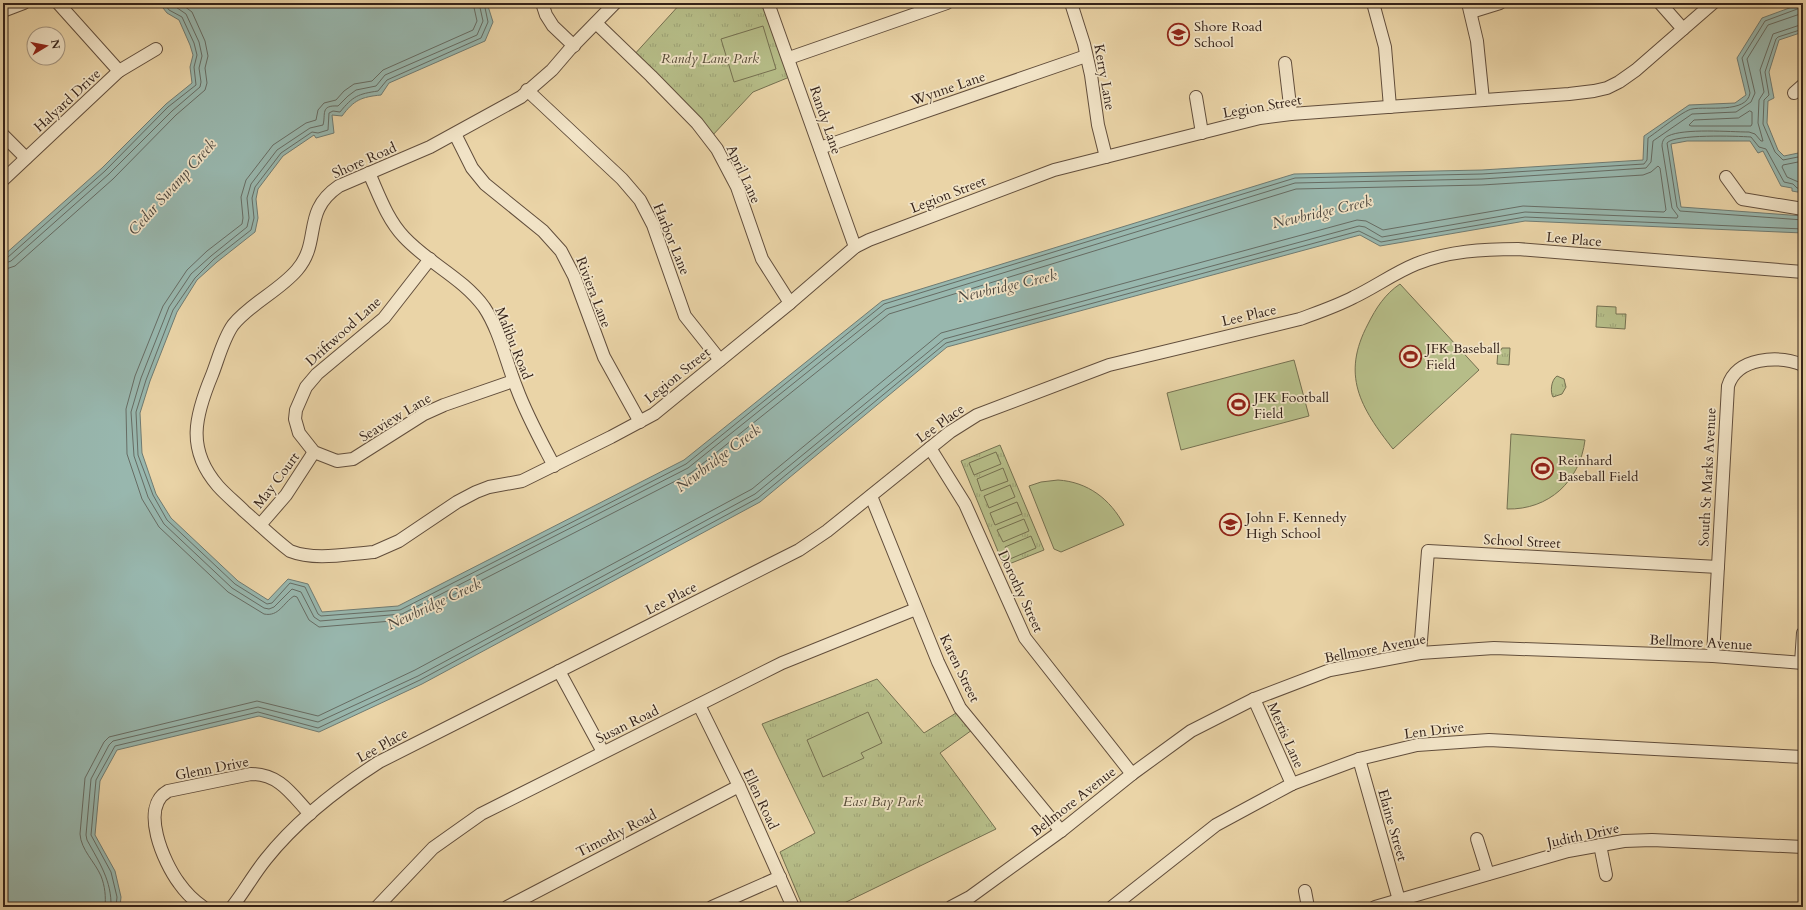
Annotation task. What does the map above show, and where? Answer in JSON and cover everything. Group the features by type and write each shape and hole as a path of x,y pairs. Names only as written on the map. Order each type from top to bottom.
{"street":[{"path":"3,11 24,3"},
{"path":"58,3 119,71"},
{"path":"542,3 546,15 553,26 574,46"},
{"name":"Shore Road","path":"260,525 219,487 204,465 198,449 196,433 201,401 233,326 244,314 289,277 303,262 309,246 317,210 323,200 339,186 430,147 521,97 527,90 552,70 615,3"},
{"name":"Randy Lane","path":"768,3 856,247"},
{"path":"789,58 948,3"},
{"name":"Kerry Lane","path":"1071,3 1084,44 1091,75 1098,126 1106,157"},
{"path":"1374,3 1385,47 1390,106"},
{"path":"1482,100 1477,41 1470,8 1500,3"},
{"path":"1660,3 1683,29"},
{"name":"Legion Street","path":"260,525 283,546 300,555 314,556 374,552 399,541 457,502 476,492 489,487 522,481 654,414 856,247 895,229 1054,170 1260,118 1390,106 1569,94 1607,88 1619,82 1636,70 1714,3"},
{"name":"April Lane","path":"596,23 697,123 717,149 737,187 762,258 790,303"},
{"name":"Halyard Drive","path":"3,180 119,71 156,50"},
{"name":"Wynne Lane","path":"820,148 1086,56"},
{"path":"1285,63 1291,114"},
{"name":"Harbor Lane","path":"527,90 622,178 640,200 653,224 685,316 720,360"},
{"path":"1196,97 1202,133"},
{"path":"3,134 26,158"},
{"name":"Riviera Lane","path":"455,134 472,168 485,184 543,231 561,251 574,276 604,357 640,422"},
{"name":"Malibu Road","path":"369,173 388,216 395,227 405,238 464,286 484,308 494,325 523,406 554,466"},
{"path":"1726,177 1742,199 1803,208"},
{"name":"Lee Place","path":"235,906 266,859 289,833 330,796 379,762 799,550 827,531 964,422 1021,397 1116,363 1300,319 1330,309 1349,300 1395,273 1417,264 1453,254 1482,249 1518,249 1803,272"},
{"name":"Driftwood Lane","path":"314,452 299,433 296,419 298,402 306,387 317,374 384,318 430,259"},
{"name":"South St Marks Avenue","path":"1713,656 1726,396 1730,379 1733,374 1745,365 1752,362 1782,360 1803,365"},
{"name":"Seaview Lane","path":"314,452 337,461 353,459 424,414 444,405 513,381"},
{"name":"Dorothy Street","path":"930,448 965,504 1025,638 1132,774"},
{"name":"May Court","path":"260,525 286,495 314,452"},
{"name":"Karen Street","path":"870,496 938,662 960,708 1061,831"},
{"name":"School Street","path":"1420,653 1428,551 1718,567"},
{"name":"Susan Road","path":"377,907 433,848 481,814 782,663 916,609"},
{"path":"1802,663 1803,633"},
{"name":"Bellmore Avenue","path":"951,907 970,897 1061,831 1132,774 1192,731 1254,699 1330,670 1420,653 1494,648 1713,656 1802,663"},
{"path":"559,671 603,752"},
{"name":"Mertis Lane","path":"1254,699 1292,784"},
{"name":"Ellen Road","path":"699,705 739,786 793,907"},
{"name":"Len Drive","path":"1112,907 1216,825 1292,784 1359,759 1417,745 1489,740 1803,757"},
{"name":"Elaine Street","path":"1359,759 1399,900"},
{"name":"Glenn Drive","path":"203,907 189,896 178,882 164,854 156,830 154,811 156,803 163,794 168,791 251,774 263,774 278,781 310,814"},
{"name":"Timothy Road","path":"507,907 739,786"},
{"path":"1477,839 1488,874"},
{"name":"Judith Drive","path":"1375,907 1568,851 1624,841 1652,840 1803,847"},
{"path":"1600,845 1606,875"},
{"path":"712,907 780,877"},
{"path":"1305,891 1308,907"}],"green space":[{"name":"Randy Lane Park","path":"681,3 765,3 792,76 753,92 711,137 633,56"},
{"path":"763,26 776,69 734,82 721,39"},
{"name":"JFK Baseball Field","path":"1400,284 1479,370 1393,449 1371,419 1363,404 1355,375 1356,359 1360,342 1368,324 1374,312 1385,297"},
{"path":"1597,306 1616,307 1616,314 1626,314 1625,329 1596,327"},
{"path":"1502,348 1510,348 1509,365 1497,364 1498,350 1501,350"},
{"name":"JFK Football Field","path":"1294,360 1309,416 1181,450 1167,393"},
{"path":"1557,376 1564,379 1566,387 1562,394 1553,397 1553,380"},
{"name":"Reinhard Baseball Field","path":"1511,434 1585,440 1582,455 1577,468 1560,490 1549,498 1536,504 1522,508 1507,509"},
{"path":"1000,445 1044,550 1004,566 961,461"},
{"path":"996,452 1001,464 974,475 969,463"},
{"path":"1003,468 1008,481 981,491 977,479"},
{"path":"1058,480 1079,484 1097,494 1112,507 1124,525 1061,552 1054,549 1029,486 1041,482"},
{"path":"1010,485 1015,497 989,508 984,496"},
{"path":"1017,502 1022,514 995,525 990,513"},
{"path":"1024,519 1029,531 1003,542 997,530"},
{"path":"1031,536 1036,548 1010,559 1005,547"},
{"name":"East Bay Park","path":"877,679 924,733 956,713 972,730 940,753 996,829 836,907 803,907 780,852 815,833 762,724"},
{"path":"868,712 882,743 861,753 864,758 823,777 807,740"}],"water":[{"path":"159,3 487,3 493,22 485,41 389,83 381,95 358,100 350,106 342,116 332,115 334,133 316,138 314,135 283,156 258,189 256,199 258,218 255,232 197,280 177,312 150,381 140,413 142,453 156,494 171,518 238,581 268,600 288,579 308,584 322,612 398,606 684,460 882,301 1294,174 1482,170 1643,160 1644,136 1689,105 1735,103 1746,95 1737,58 1762,18 1803,3 1803,32 1779,40 1769,72 1774,98 1768,101 1767,123 1778,150 1784,156 1803,152 1803,193 1792,191 1792,188 1781,186 1763,151 1758,153 1750,141 1687,141 1671,144 1681,207 1803,216 1803,233 1525,221 1380,246 1360,235 947,347 760,502 422,684 319,732 259,716 117,750 100,781 95,835 115,871 121,897 120,907 3,907 3,256 102,168 166,104 192,83 190,67 193,55 190,45 179,20 167,13"}],"place":[{"name":"Shore Road School","path":"1179,34"},
{"name":"JFK Baseball Field","path":"1411,356"},
{"name":"JFK Football Field","path":"1238,405"},
{"name":"Reinhard Baseball Field","path":"1543,468"},
{"name":"John F. Kennedy High School","path":"1231,525"}],"water label":[{"name":"Cedar Swamp Creek","path":"172,187"},
{"name":"Newbridge Creek","path":"1322,212"},
{"name":"Newbridge Creek","path":"1007,286"},
{"name":"Newbridge Creek","path":"718,458"},
{"name":"Newbridge Creek","path":"434,604"}]}
